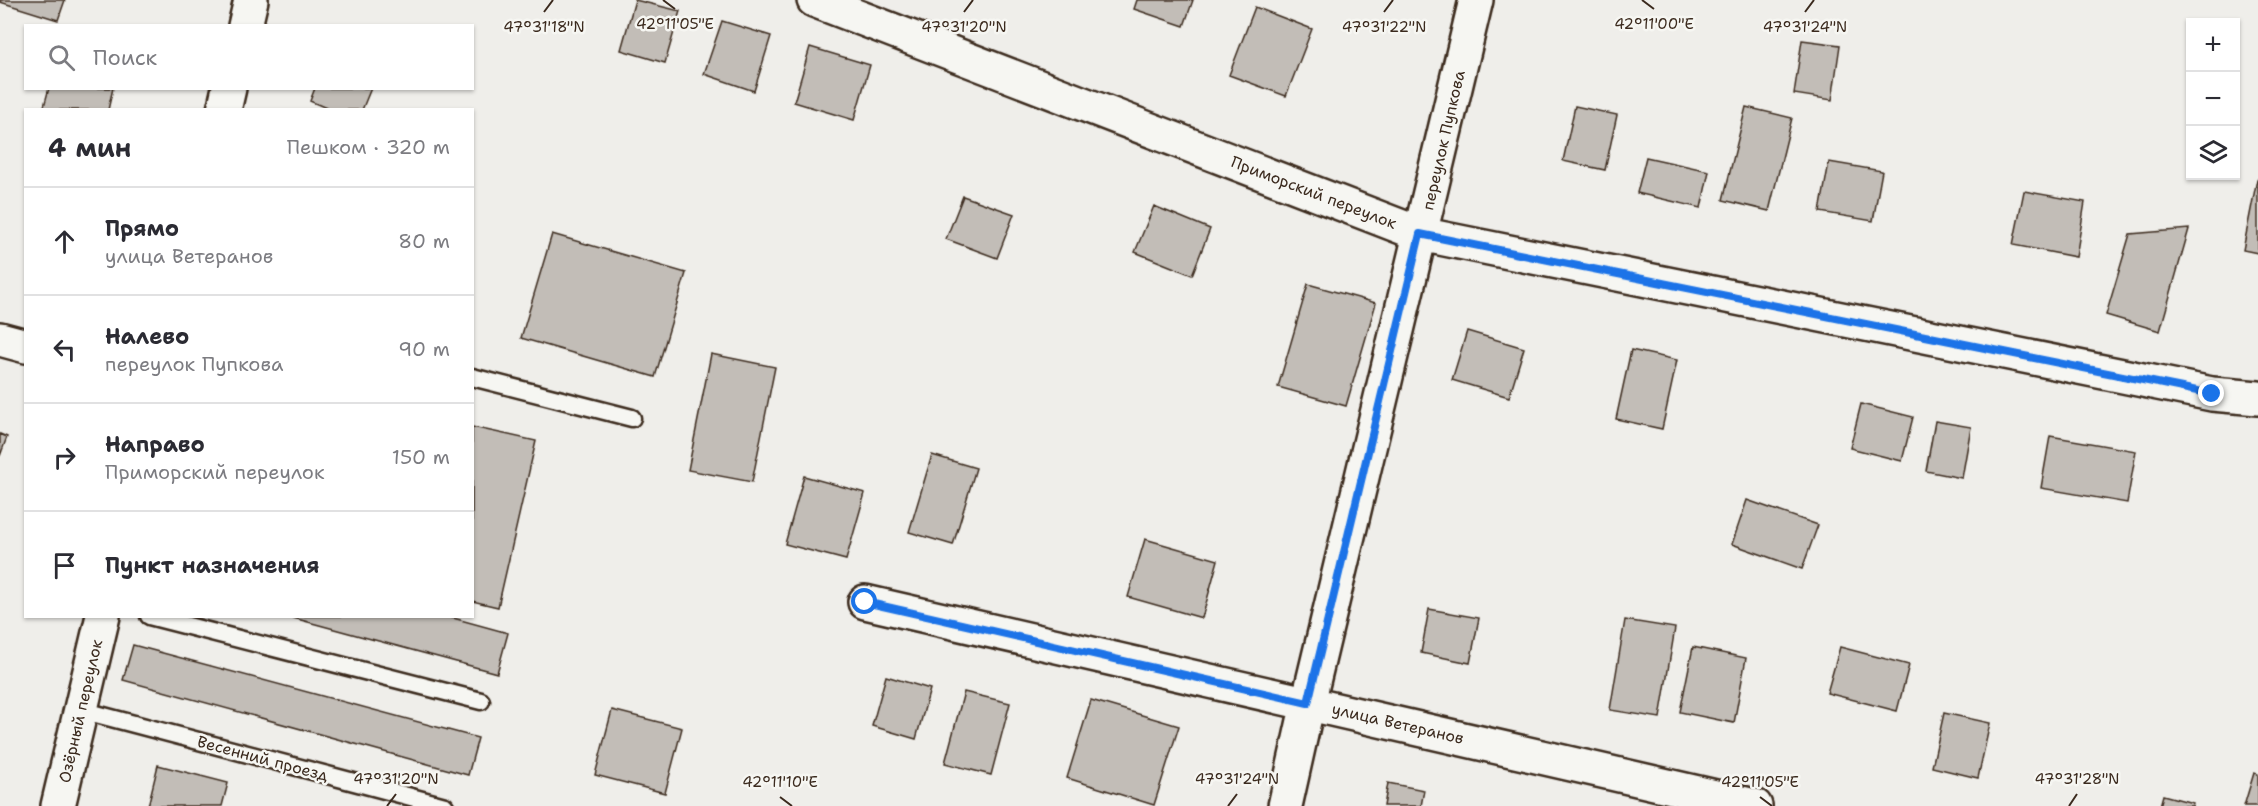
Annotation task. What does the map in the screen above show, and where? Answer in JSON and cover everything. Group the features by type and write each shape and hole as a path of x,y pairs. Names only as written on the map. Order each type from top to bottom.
{"street":[{"path":"245,24 251,0"},
{"name":"Приморский переулок","path":"814,0 1420,234 2212,394 2258,398"},
{"name":"переулок Пупкова","path":"1285,806 1476,0"},
{"path":"224,108 229,90"},
{"path":"0,339 24,345"},
{"name":"улица Ветеранов","path":"865,602 1755,806"},
{"name":"Озёрный переулок","path":"58,806 102,618"}],"lane":[{"path":"474,378 632,418"},
{"path":"156,618 481,702"},
{"name":"Весенний проезд","path":"81,710 445,806"}],"building":[{"path":"0,0 65,0 58,20 0,2"},
{"path":"635,0 680,11 665,63 621,50"},
{"path":"1137,0 1193,0 1184,26 1134,9"},
{"path":"1255,7 1312,29 1286,96 1229,75"},
{"path":"722,21 771,36 754,91 704,74"},
{"path":"1802,40 1840,45 1832,100 1794,94"},
{"path":"810,47 870,65 854,120 794,102"},
{"path":"48,90 113,90 108,108 44,108"},
{"path":"314,90 370,90 363,108 326,108 310,101"},
{"path":"1575,106 1617,115 1605,170 1563,161"},
{"path":"1746,107 1792,118 1769,211 1723,200"},
{"path":"1646,157 1709,171 1701,208 1637,193"},
{"path":"1829,162 1882,171 1873,221 1820,212"},
{"path":"2258,179 2258,253 2243,250"},
{"path":"2024,191 2085,202 2076,257 2013,245"},
{"path":"963,196 1014,214 997,258 946,239"},
{"path":"1154,206 1210,229 1192,275 1135,252"},
{"path":"2189,229 2160,331 2106,315 2130,234"},
{"path":"552,234 686,273 655,377 521,338"},
{"path":"1308,284 1376,303 1346,406 1278,387"},
{"path":"1467,331 1524,348 1509,397 1452,380"},
{"path":"1631,350 1677,360 1662,429 1616,419"},
{"path":"711,354 775,367 752,482 688,470"},
{"path":"1861,404 1913,417 1902,461 1850,448"},
{"path":"1935,421 1971,427 1962,478 1926,471"},
{"path":"474,427 536,441 498,607 474,601"},
{"path":"0,434 7,437 0,456"},
{"path":"2050,436 2136,451 2127,503 2041,488"},
{"path":"932,455 976,468 953,545 909,532"},
{"path":"804,476 865,493 846,560 785,544"},
{"path":"1747,500 1818,525 1802,569 1732,544"},
{"path":"1145,539 1218,560 1202,618 1128,597"},
{"path":"1429,609 1479,618 1470,663 1421,653"},
{"path":"293,618 453,618 508,633 497,673"},
{"path":"1625,620 1675,628 1660,718 1610,710"},
{"path":"133,645 478,738 468,775 123,680"},
{"path":"1693,647 1746,658 1734,723 1680,712"},
{"path":"1840,647 1909,665 1897,711 1827,693"},
{"path":"886,676 930,689 916,739 872,726"},
{"path":"964,692 1010,703 991,775 945,763"},
{"path":"1091,700 1179,726 1154,805 1067,778"},
{"path":"612,710 682,728 665,793 595,775"},
{"path":"1944,713 1990,723 1978,778 1932,767"},
{"path":"158,765 228,783 222,806 148,806"},
{"path":"2254,773 2258,774 2258,806 2244,806"},
{"path":"1388,783 1424,790 1421,806 1384,806"},
{"path":"2163,795 2193,803 2192,806 2160,806"}],"route":[{"path":"865,602 1308,703 1420,234 2212,394"}]}
